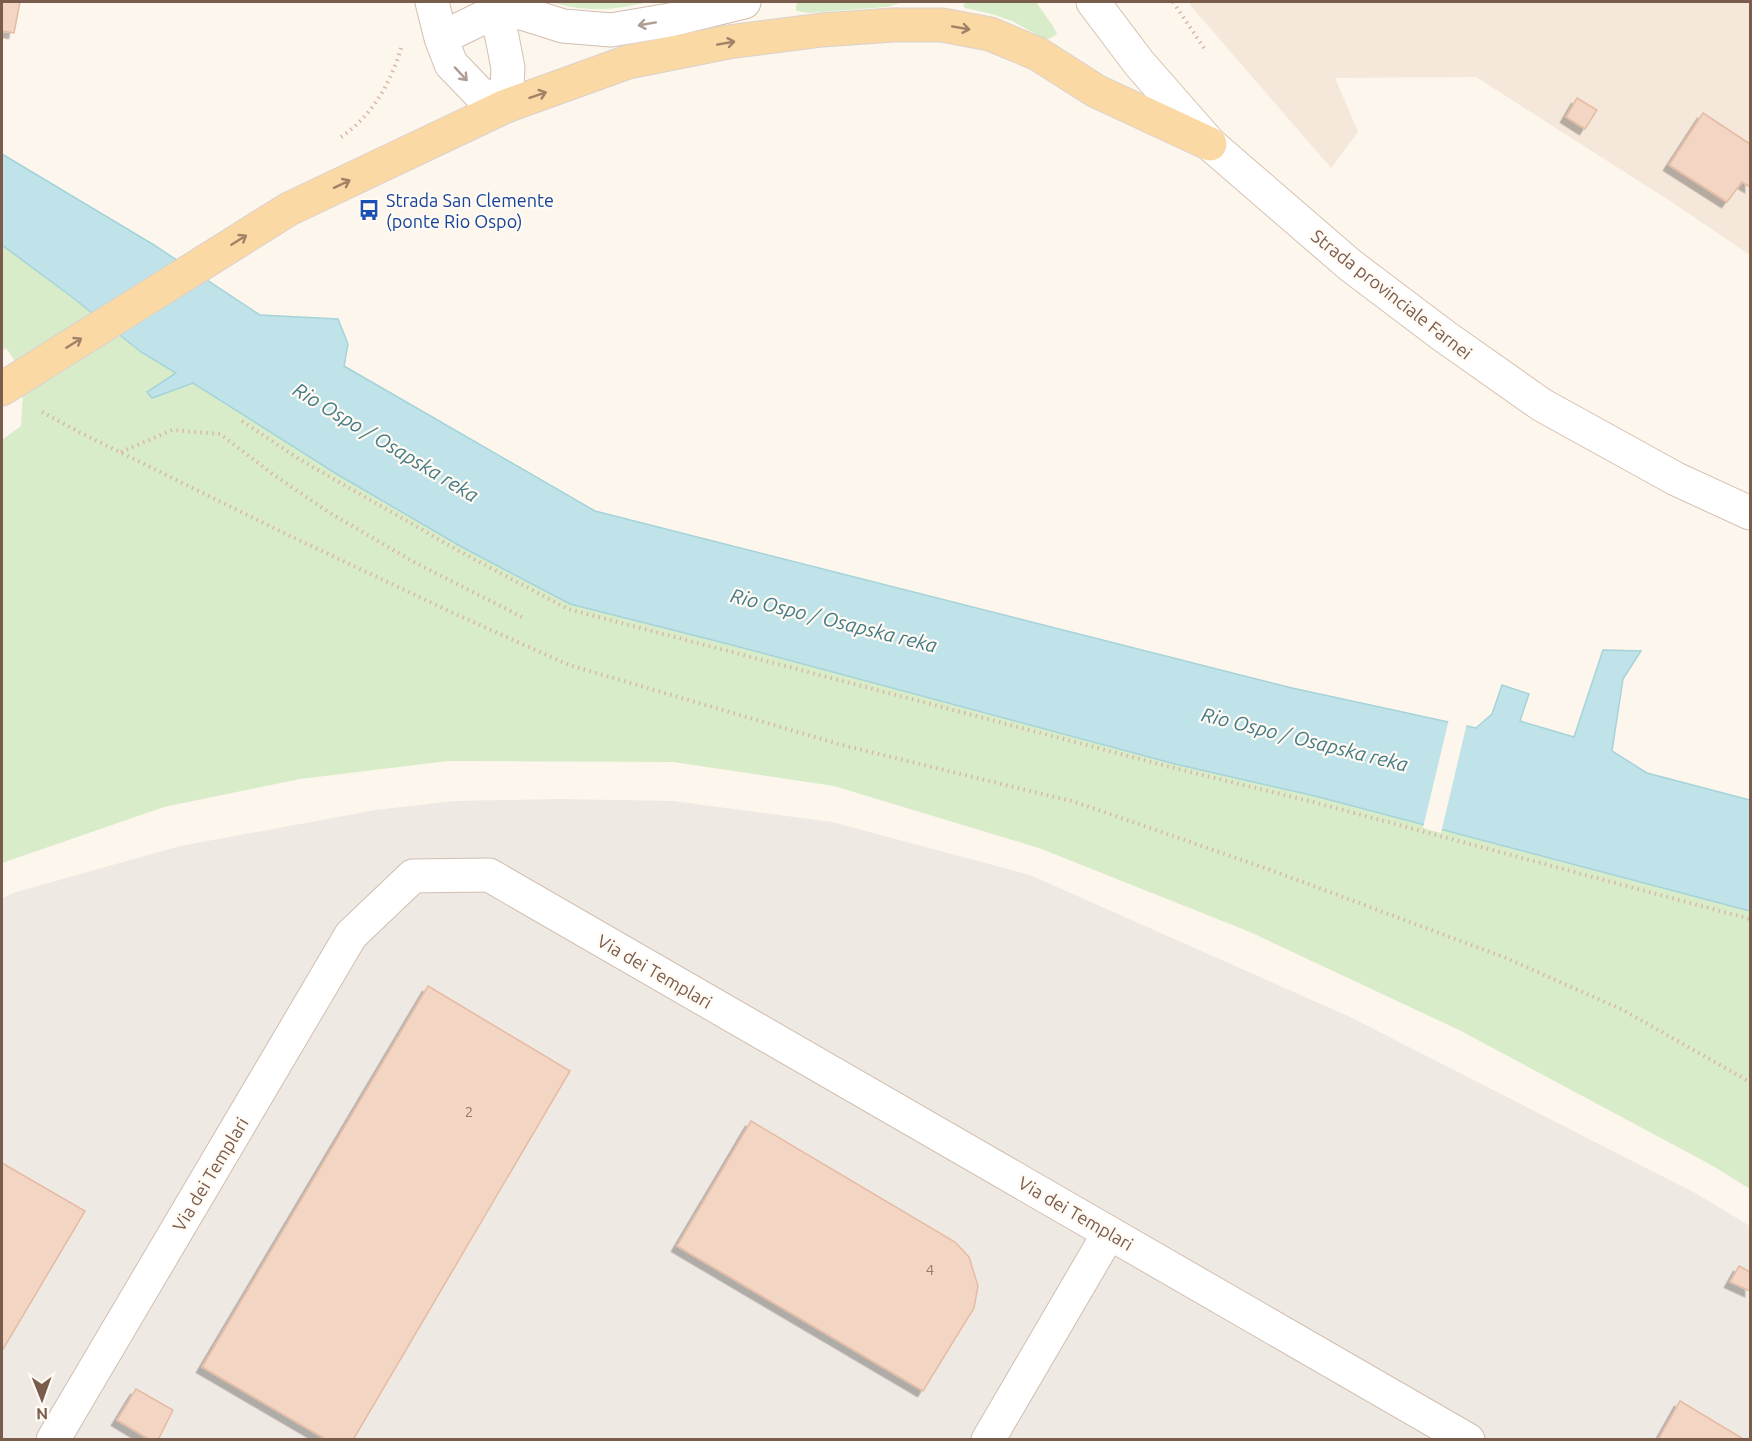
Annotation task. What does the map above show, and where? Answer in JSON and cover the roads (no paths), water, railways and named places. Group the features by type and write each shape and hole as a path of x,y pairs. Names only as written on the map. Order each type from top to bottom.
{"main road":[{"path":"892,25 919,14 938,2"},
{"path":"13,382 289,209 506,106 628,62 728,42 822,30 892,25 942,25 990,34 1038,54 1096,91 1210,144"}],"street":[{"path":"432,2 441,38 451,64 479,93 506,106 508,68 494,7"},
{"path":"441,38 494,7 563,26 611,30 670,20 744,2"},
{"name":"Strada provinciale Farnei","path":"1093,2 1139,63 1210,144 1350,265 1444,336 1542,405 1676,479 1750,513"},
{"name":"Via dei Templari","path":"53,1440 351,935 413,876 489,875 1468,1440"},
{"path":"988,1440 1109,1233"}],"water":[{"name":"Rio Ospo / Osapska reka","path":"2,154 154,245 260,315 338,319 348,344 344,366 595,511 1292,688 1476,728 1492,714 1502,685 1529,694 1520,721 1574,737 1603,650 1641,651 1623,679 1612,751 1647,773 1750,800 1750,911 1315,796 1175,764 570,604 460,546 335,473 193,383 152,398 147,392 176,373 141,352 2,245"}],"place":[{"name":"Strada San Clemente (ponte Rio Ospo)","path":"369,210"}]}
